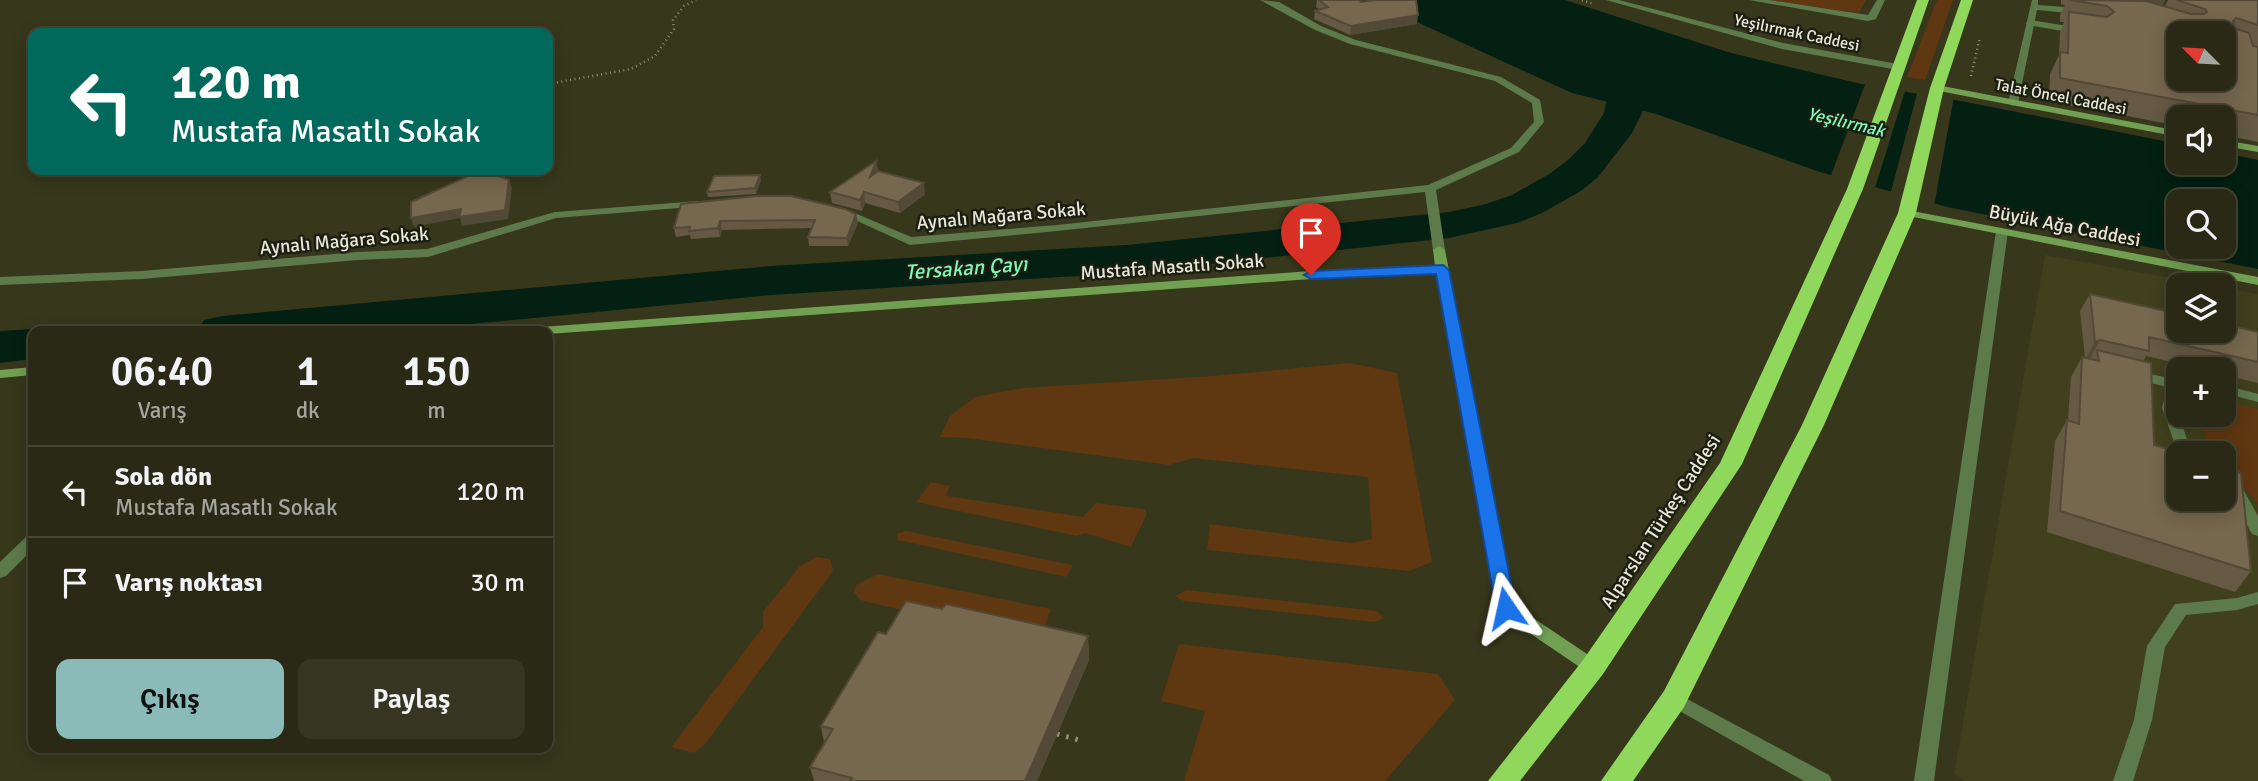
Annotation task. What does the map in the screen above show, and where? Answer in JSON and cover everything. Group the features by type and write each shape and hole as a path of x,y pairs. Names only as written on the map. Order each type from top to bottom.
{"highway":[{"path":"1898,67 1923,0"},
{"path":"1616,781 1674,699 1813,425 1908,208 1936,91 1967,0"},
{"name":"Alparslan Türkeş Caddesi","path":"1503,781 1593,667 1731,464 1855,189 1898,67"}],"street":[{"name":"Aynalı Mağara Sokak","path":"824,206 851,213 909,241 1058,228 1430,188 1515,150 1539,122 1537,103 1498,79 1353,42 1318,28 1264,0"},
{"name":"Yeşilırmak Caddesi","path":"1610,0 1782,46 1898,67"},
{"path":"1753,0 1868,18 1873,17 1881,0"},
{"path":"2013,103 2034,4 2084,12"},
{"path":"2030,23 2097,33"},
{"name":"Talat Öncel Caddesi","path":"1936,91 1968,94 2166,132"},
{"path":"2236,145 2258,149"},
{"path":"1430,188 1439,250 1506,608 1593,667"},
{"name":"Aynalı Mağara Sokak","path":"0,281 142,275 357,256 428,253 555,215 717,202"},
{"name":"Büyük Ağa Caddesi","path":"1908,208 2002,231 2258,281"},
{"path":"1923,781 2002,231"},
{"name":"Mustafa Masatlı Sokak","path":"553,330 1311,275 1443,270"},
{"path":"0,374 28,371"},
{"path":"2126,373 2166,382"},
{"path":"2236,392 2258,398"},
{"path":"2236,491 2258,530"},
{"path":"0,572 28,545"},
{"path":"2123,781 2143,720 2156,646 2181,609 2237,604 2258,598"},
{"path":"1674,699 1822,781"}],"path":[{"path":"553,83 631,69 655,56 674,29 673,20 684,6 695,0"},
{"path":"1968,94 1981,30"},
{"path":"1057,734 1079,740"}],"shaded area":[{"path":"1768,0 1866,0 1859,13"},
{"path":"1937,0 1953,0 1925,80 1907,77"},
{"path":"2045,255 2166,277 2166,343 2236,343 2236,290 2258,294 2258,781 1964,781 1954,774"},
{"path":"1350,363 1397,373 1432,562 1409,571 1207,550 1210,524 1351,543 1372,539 1368,477 1194,458 1169,465 967,438 940,437 950,416 975,397 1022,388 1213,376"},
{"path":"2236,404 2258,409 2258,503 2236,484 2236,441 2206,441 2204,427 2236,427"},
{"path":"931,482 950,486 946,495 948,496 1083,517 1096,503 1145,509 1147,514 1131,547 1085,533 1077,536 916,502"},
{"path":"906,531 1073,565 1066,577 898,540 897,534"},
{"path":"816,557 830,559 833,571 706,743 694,753 671,747 763,627 763,612 800,566"},
{"path":"878,574 1051,609 1044,629 938,619 860,600 854,592 856,585"},
{"path":"1187,590 1377,611 1384,618 1374,622 1183,601 1175,596"},
{"path":"1179,644 1438,674 1455,700 1385,781 1184,781 1205,711 1161,701"}],"water":[{"name":"Yeşilırmak","path":"1381,0 1565,0 1731,53 1861,84 2166,141 2166,175 2236,175 2236,155 2258,160 2258,269 2208,259 2236,259 2236,189 2166,189 2166,251 1947,207 1820,172 1656,114 1572,93 1417,22"}],"pier":[{"path":"1866,82 1906,88 1874,191 1830,178"},
{"path":"1918,90 1954,96 1934,206 1890,195"}],"building":[{"path":"1319,0 1416,0 1418,15 1351,26 1315,11 1328,7"},
{"path":"2070,0 2146,1 2191,14 2204,14 2207,12 2205,9 2177,0 2258,0 2258,25 2236,18 2233,21 2166,21 2166,91 2236,91 2236,29 2249,33 2253,46 2258,47 2258,115 2236,111 2236,105 2204,105 2060,78 2060,52 2068,53 2069,12 2107,17 2114,12 2107,6"},
{"path":"876,161 870,177 878,171 924,183 898,202 864,192 860,200 830,192"},
{"path":"470,175 495,175 509,180 505,210 459,217 461,209 411,218 411,202"},
{"path":"760,175 755,188 707,192 714,176"},
{"path":"756,196 791,196 856,214 847,238 808,237 815,220 720,221 718,228 689,231 690,227 674,228 681,204"},
{"path":"2090,294 2166,311 2166,341 2149,337 2149,351 2100,340 2095,342"},
{"path":"2236,327 2258,332 2258,362 2175,343 2236,343"},
{"path":"2097,350 2151,363 2154,445 2166,448 2166,511 2236,511 2236,469 2241,474 2251,571 2060,511 2067,420 2079,424 2082,357 2099,361"},
{"path":"906,601 942,609 946,604 1088,636 1025,781 850,781 852,778 810,767 833,729 821,726 878,632 886,634"}],"waterway":[{"name":"Tersakan Çayı","path":"282,326 771,280 1127,259 1422,229 1476,220 1527,204 1547,194 1584,168 1613,133 1623,113 1632,70"},
{"name":"Tersakan Çayı","path":"0,347 28,344"}],"route":[{"path":"1311,275 1443,270 1506,608"}]}
